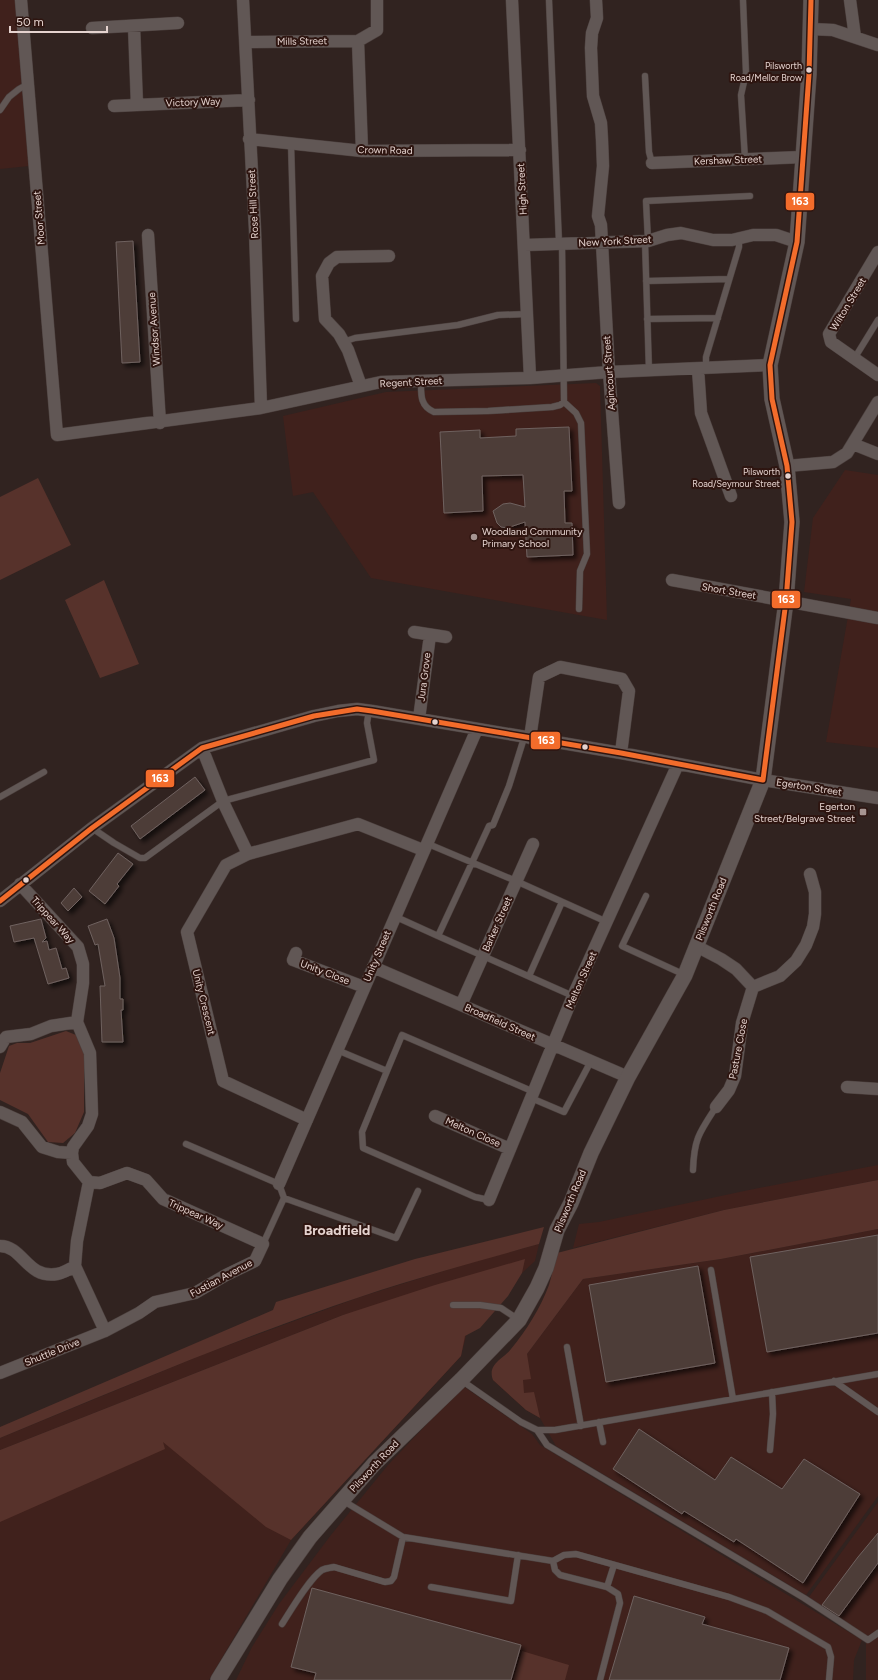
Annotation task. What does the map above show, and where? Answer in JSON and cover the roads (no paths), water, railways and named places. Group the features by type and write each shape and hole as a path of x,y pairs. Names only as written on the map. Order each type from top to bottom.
{"street":[{"name":"Moor Street","path":"21,0 57,435"},
{"name":"Rose Hill Street","path":"243,0 249,100 249,139 255,230 261,408"},
{"name":"Mills Street","path":"246,42 358,41 377,30 377,0"},
{"name":"High Street","path":"512,0 525,245 530,378"},
{"name":"Agincourt Street","path":"596,0 597,18 592,33 590,48 593,96 601,123 603,166 598,216 600,226 619,503"},
{"name":"Pilsworth Road","path":"218,1680 280,1579 310,1537 374,1464 461,1380 519,1320 537,1288 546,1268 557,1230 571,1203 588,1160 628,1077 685,975 763,780 786,601 792,522 787,466 772,399 770,366 797,242 811,29 811,0"},
{"path":"850,0 855,37"},
{"path":"92,28 178,23"},
{"path":"134,26 137,105"},
{"path":"811,29 832,30 878,45"},
{"path":"358,41 362,151"},
{"name":"Victory Way","path":"114,106 249,100"},
{"name":"Crown Road","path":"249,139 362,151 520,150"},
{"name":"Kershaw Street","path":"652,163 803,157"},
{"name":"New York Street","path":"525,245 646,241 681,233 713,240 739,238 753,235 776,235 797,242"},
{"name":"Windsor Avenue","path":"148,235 160,423"},
{"name":"Wilton Street","path":"854,359 831,342 830,334 878,252"},
{"path":"361,386 344,342 339,334 325,319 322,276 329,263 336,257 389,256"},
{"path":"854,359 878,375"},
{"name":"Regent Street","path":"57,435 160,423 261,408 381,382 530,378 609,372 770,366"},
{"path":"702,368 701,412 731,496"},
{"path":"787,466 833,462 847,453 878,402"},
{"path":"853,444 878,454"},
{"name":"Short Street","path":"672,580 878,618"},
{"path":"414,632 446,637"},
{"name":"Jura Grove","path":"419,719 430,635"},
{"path":"527,738 539,677 560,667 622,679 629,691 621,753"},
{"name":"Egerton Street","path":"202,748 314,716 357,709 621,753 763,780 878,798"},
{"name":"Unity Street","path":"279,1184 476,729"},
{"path":"0,901 92,828 202,748 223,800 248,854"},
{"name":"Melton Street","path":"489,1200 573,996 678,764"},
{"name":"Unity Crescent","path":"307,1120 223,1081 186,932 226,865 248,854 358,824 425,847"},
{"name":"Barker Street","path":"461,1005 533,844"},
{"path":"696,946 736,969 753,987 780,976 796,961 806,945 813,927 815,914 815,892 810,874"},
{"name":"Trippear Way","path":"20,884 78,947 83,964 83,983 77,1022"},
{"name":"Unity Close","path":"296,953 293,960 364,987"},
{"name":"Broadfield Street","path":"373,967 628,1077"},
{"name":"Pasture Close","path":"716,1108 729,1090 735,1076 742,1023 753,987"},
{"path":"0,1046 6,1037 31,1034 51,1026 77,1022 90,1053 92,1114 88,1126 73,1147 72,1153 73,1162 89,1182 76,1241 75,1266 105,1331"},
{"path":"847,1087 878,1089"},
{"path":"0,1112 22,1122 42,1147 58,1152 72,1153"},
{"name":"Melton Close","path":"435,1116 510,1149"},
{"name":"Trippear Way","path":"89,1182 100,1183 127,1173 146,1180 163,1199 263,1244"},
{"name":"Fustian Avenue","path":"105,1331 139,1313 155,1302 195,1293 226,1275 255,1261 263,1244"},
{"path":"0,1246 14,1250 33,1269 46,1274 58,1274 75,1266"},
{"name":"Shuttle Drive","path":"0,1374 105,1331"}],"lane":[{"path":"549,0 565,376 564,402 576,413 581,423 587,554 580,571 579,609"},
{"path":"743,0 746,73 741,95 744,159"},
{"path":"645,76 649,152 652,163"},
{"path":"0,110 9,97 19,88 28,84"},
{"path":"290,143 296,319"},
{"path":"649,371 646,281 646,201 750,196"},
{"path":"702,368 730,279 739,247 739,238"},
{"path":"646,281 730,279"},
{"path":"344,342 355,338 458,325 498,315 527,314"},
{"path":"648,319 718,318"},
{"path":"854,359 878,320"},
{"path":"421,381 422,402 428,410 434,412 488,412 552,407 560,405 564,402"},
{"path":"92,828 140,858 145,858 223,800 374,760 367,723 369,710"},
{"path":"438,936 489,826 493,825 527,738"},
{"path":"1,794 44,772"},
{"path":"425,847 472,862 607,922"},
{"path":"646,896 622,946 685,975"},
{"path":"529,976 562,902"},
{"path":"394,916 573,996"},
{"path":"489,1200 475,1197 363,1148 362,1132 402,1035 532,1095 564,1112 591,1062"},
{"path":"337,1050 386,1071"},
{"path":"694,1170 694,1150 696,1142 702,1129 716,1108"},
{"path":"186,1144 279,1184 284,1198 263,1244"},
{"path":"284,1198 396,1238 418,1191"},
{"path":"711,1270 733,1399"},
{"path":"453,1305 480,1305 501,1308 519,1320"},
{"path":"567,1347 581,1426"},
{"path":"461,1380 521,1422 537,1430 555,1430 878,1374"},
{"path":"834,1381 878,1412"},
{"path":"770,1450 773,1414 772,1392"},
{"path":"599,1422 603,1442"},
{"path":"537,1430 547,1445 804,1598 868,1640 878,1634"},
{"path":"342,1500 403,1537 553,1561 564,1555 576,1554 729,1597 767,1611 828,1647 831,1657 829,1680"},
{"path":"282,1624 304,1591 321,1571 327,1568 334,1567 385,1582 391,1581 394,1577 403,1537"},
{"path":"431,1587 511,1601 518,1555"},
{"path":"553,1561 555,1570 560,1575 607,1587 618,1594 620,1604 600,1680"},
{"path":"607,1587 614,1565"}],"place":[{"name":"Pilsworth Road/Mellor Brow","path":"809,70"},
{"name":"Pilsworth Road/Seymour Street","path":"788,476"},
{"name":"Woodland Community Primary School","path":"474,537"},
{"name":"Egerton Street/Belgrave Street","path":"863,812"}],"district":[{"name":"Broadfield","path":"337,1230"}]}
